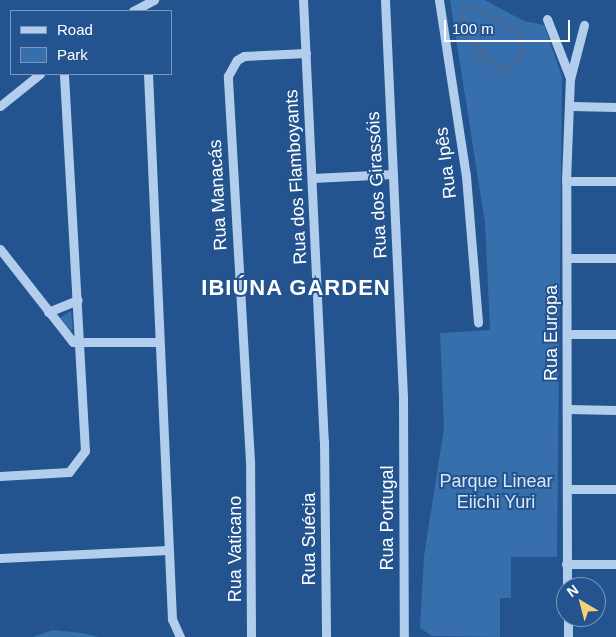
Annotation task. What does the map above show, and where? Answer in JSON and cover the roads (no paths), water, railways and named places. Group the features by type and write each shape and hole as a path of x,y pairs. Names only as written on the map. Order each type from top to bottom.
{"street":[{"path":"138,10 154,0"},
{"name":"Rua dos Flamboyants","path":"303,0 313,178 324,441"},
{"name":"Rua dos Girassóis","path":"385,0 403,399"},
{"name":"Rua Ipês","path":"439,0 466,176 478,323"},
{"name":"Rua Europa","path":"547,19 570,79"},
{"name":"Rua Europa","path":"567,577 568,334 566,181 570,79 584,25"},
{"name":"Rua Manacás","path":"250,461 228,76 236,60 244,56 306,53"},
{"path":"0,106 39,75"},
{"path":"0,476 69,472 82,459 81,345 64,75"},
{"path":"148,75 168,550 172,618 180,637"},
{"path":"570,106 616,107"},
{"path":"313,178 393,174"},
{"path":"566,181 616,181"},
{"path":"0,249 68,338 81,345 158,342"},
{"path":"567,258 616,258"},
{"path":"48,312 78,300"},
{"path":"568,334 616,334"},
{"name":"Rua Portugal","path":"403,399 404,637"},
{"path":"568,409 616,410"},
{"name":"Rua Suécia","path":"324,441 326,637"},
{"name":"Rua Vaticano","path":"250,461 251,637"},
{"path":"568,489 616,489"},
{"path":"0,558 168,550"},
{"path":"566,564 616,564"}],"waterway":[{"path":"475,7 517,33 521,49 518,61 501,72 488,59 478,57 481,51 464,37 467,24 461,21 462,9 475,7"}],"district":[{"name":"IBIÚNA GARDEN","path":"296,288"}],"park label":[{"name":"Parque Linear Eiichi Yuri","path":"496,492"}]}
